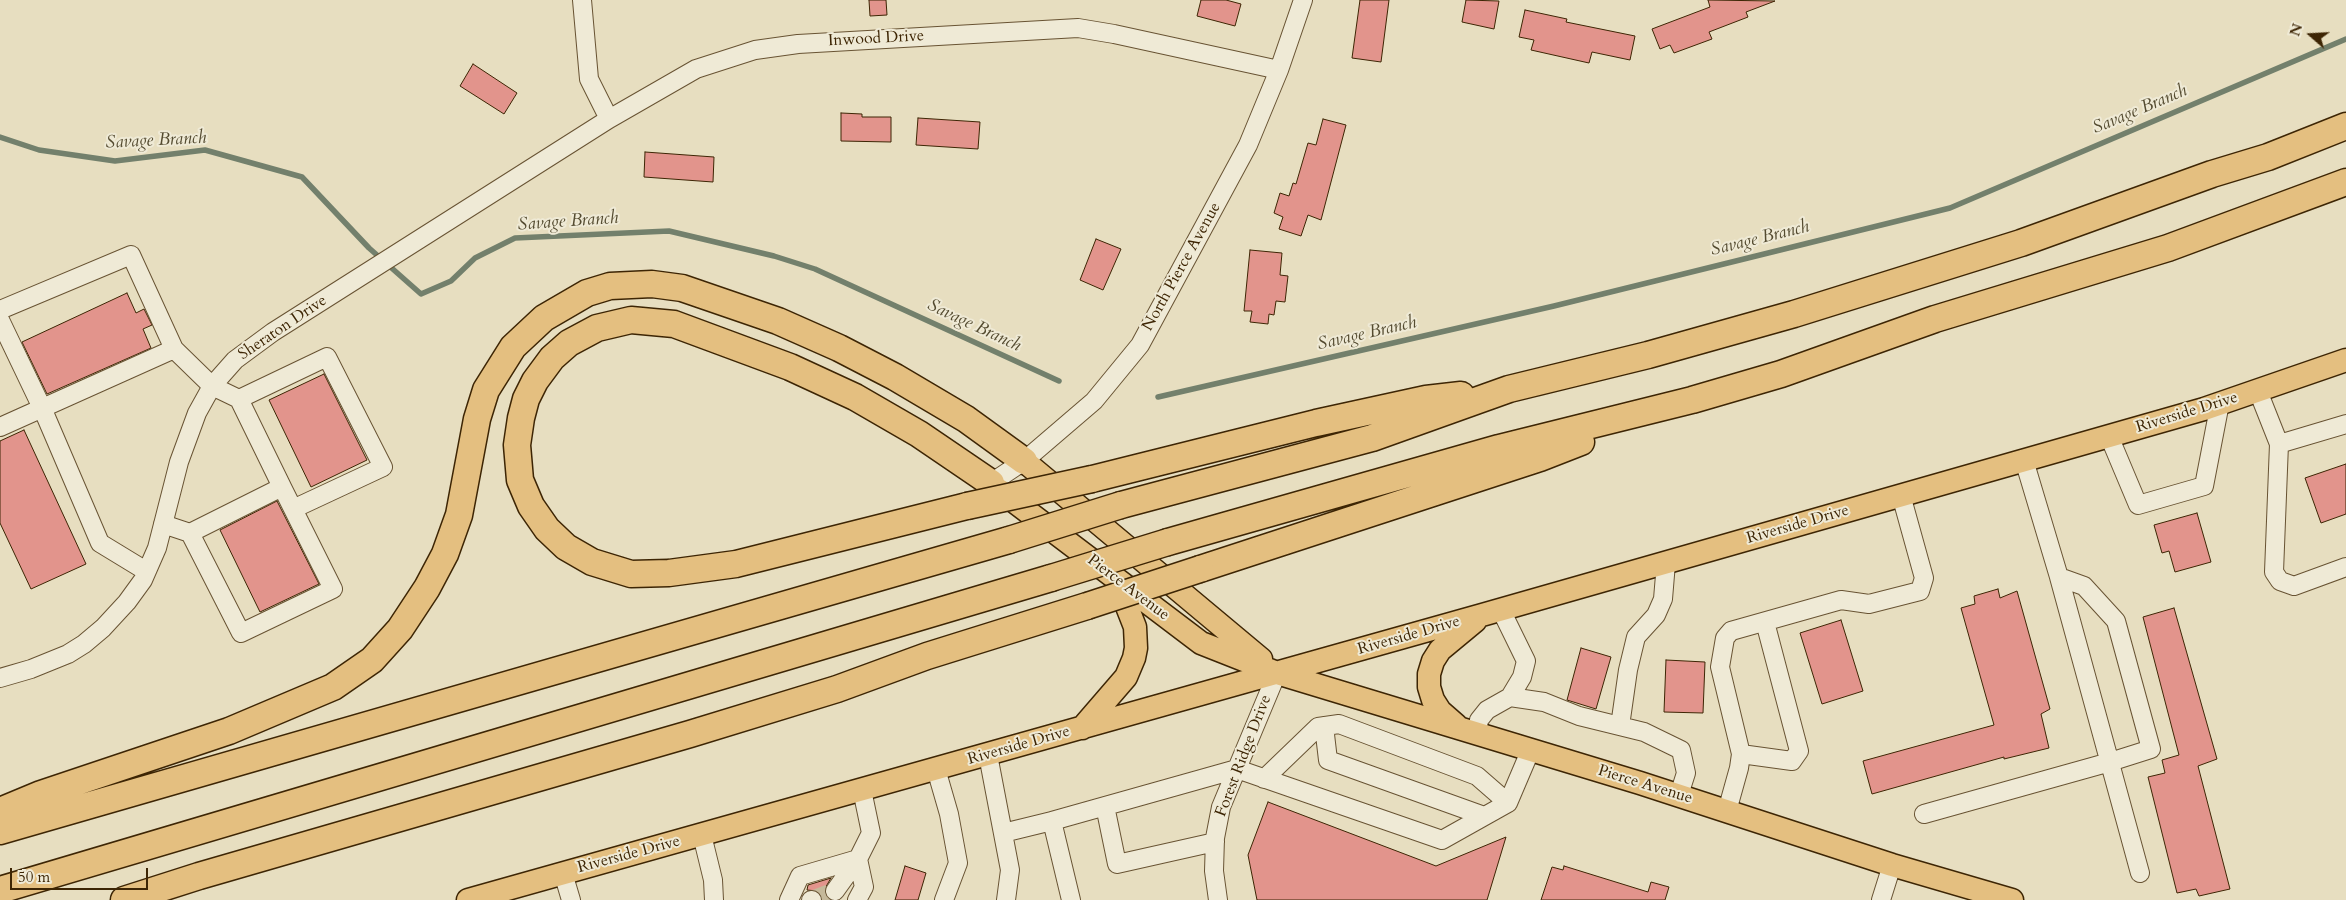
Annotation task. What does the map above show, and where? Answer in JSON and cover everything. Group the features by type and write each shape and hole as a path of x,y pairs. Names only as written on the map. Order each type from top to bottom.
{"highway":[{"path":"0,831 1009,540 1121,505 1372,438 1509,389 1648,355 1794,314 2021,243 2212,174 2268,157 2346,126"},
{"path":"0,890 1168,542 1499,448 1692,400 1781,374 1935,319 2168,248 2346,182"},
{"path":"0,811 41,794 229,731 333,687 372,660 400,629 428,588 445,554 458,515 477,419 486,390 513,347 544,318 586,293 610,286 652,284 682,288 778,321 838,348 895,377 966,419 1024,462"},
{"path":"991,483 919,434 854,397 790,367 708,335 674,324 631,320 597,328 569,343 552,358 535,381 526,400 517,445 520,480 531,506 547,529 566,547 592,562 631,574 669,573 736,564 967,506 1092,479 1316,423 1426,399 1509,389"},
{"path":"124,900 198,876 690,734 1540,458 1692,400"}],"main road":[{"name":"Riverside Drive","path":"475,899 1492,613 2109,436 2258,391 2346,360"},
{"name":"Pierce Avenue","path":"1024,462 1277,673"},
{"name":"Pierce Avenue","path":"991,483 1201,643 1277,673 1679,795 1892,864 2012,900"},
{"path":"1082,728 1126,677 1134,658 1136,648 1135,628 1118,581"},
{"path":"1468,731 1440,711 1433,700 1429,687 1429,674 1433,661 1440,650 1492,613"}],"street":[{"path":"582,0 588,80 609,119"},
{"name":"North Pierce Avenue","path":"991,483 1024,462 1094,402 1140,345 1241,158 1279,70 1303,0"},
{"name":"Inwood Drive","path":"609,119 696,69 755,50 798,44 1078,28 1279,70"},
{"name":"Sheraton Drive","path":"0,678 31,669 68,654 84,644 103,628 127,602 146,571 156,548 179,462 197,413 212,386 235,360 273,332 609,119"},
{"path":"0,310 131,255 174,349 212,386 239,399 332,589 241,634 190,533 163,524"},
{"path":"0,320 43,410 100,543 146,571"},
{"path":"0,427 43,410 174,349"},
{"path":"239,399 327,357 383,467 293,509"},
{"path":"2258,391 2279,444 2274,572 2280,581 2294,586 2346,567"},
{"path":"2109,436 2138,505 2204,486 2220,403"},
{"path":"2279,444 2346,424"},
{"path":"2024,460 2059,577 2140,873"},
{"path":"190,533 282,487"},
{"path":"1727,811 1741,754 1720,667 1725,638 1732,631 1841,600 1869,604 1920,591 1924,578 1901,495"},
{"path":"1620,726 1628,670 1636,637 1656,615 1663,599 1666,563"},
{"path":"1924,814 2151,749 2116,622 2084,586 2059,577"},
{"path":"1468,731 1487,710 1510,697 1522,677 1526,661 1492,613"},
{"path":"1741,754 1792,761 1800,751 1765,622"},
{"name":"Forest Ridge Drive","path":"1218,900 1214,871 1215,842 1221,807 1277,673"},
{"path":"1510,697 1544,702 1579,716 1644,732 1681,750 1686,773 1679,795"},
{"path":"1264,779 1318,727 1339,724 1477,776 1508,803"},
{"path":"1324,726 1328,760 1484,816"},
{"path":"1003,833 1238,769 1442,840 1508,803 1531,750"},
{"path":"988,755 1010,870 1006,900"},
{"path":"936,769 949,814 958,863 944,900"},
{"path":"835,891 858,859 871,833 862,790"},
{"path":"1105,806 1117,864 1215,842"},
{"path":"1052,821 1071,900"},
{"path":"702,835 713,880 714,900"},
{"path":"789,900 800,876 858,859"},
{"path":"857,900 864,886 858,859"},
{"path":"1881,900 1892,864"},
{"path":"563,873 571,900"}],"building":[{"path":"869,0 886,0 887,15 870,16"},
{"path":"1201,0 1226,0 1241,4 1235,26 1197,16"},
{"path":"1360,0 1389,0 1381,62 1352,58"},
{"path":"1466,0 1499,1 1494,29 1462,22"},
{"path":"1708,0 1775,1 1746,12 1748,17 1709,32 1712,39 1674,53 1670,45 1660,49 1652,29 1710,7"},
{"path":"1525,10 1567,19 1566,22 1635,36 1630,60 1592,52 1589,63 1531,50 1534,40 1519,37"},
{"path":"473,64 517,93 504,114 460,86"},
{"path":"841,113 862,114 862,117 891,117 891,142 841,141"},
{"path":"918,118 980,122 978,149 916,145"},
{"path":"1323,119 1346,125 1321,220 1308,215 1301,236 1279,229 1283,217 1274,213 1280,193 1289,196 1293,183 1296,184 1308,143 1316,145"},
{"path":"645,152 714,157 713,182 644,177"},
{"path":"1096,239 1121,249 1103,290 1080,280"},
{"path":"1250,250 1282,253 1280,275 1288,276 1285,302 1276,301 1274,315 1269,314 1268,324 1250,322 1252,311 1244,311"},
{"path":"127,293 136,313 144,309 152,325 143,329 151,348 47,394 22,342"},
{"path":"324,374 367,460 311,487 269,400"},
{"path":"24,430 86,564 31,589 0,523 0,441"},
{"path":"2346,464 2346,514 2321,523 2305,478"},
{"path":"277,501 319,584 260,612 220,530"},
{"path":"2197,513 2211,562 2175,572 2169,551 2162,553 2154,525"},
{"path":"1998,589 2000,598 2017,591 2050,709 2041,714 2049,748 2004,759 2004,757 1872,794 1863,761 1994,725 1961,608 1975,604 1974,596"},
{"path":"2174,608 2217,759 2198,766 2230,889 2199,896 2196,889 2177,893 2148,777 2165,773 2162,760 2179,755 2143,617"},
{"path":"1841,620 1863,691 1822,704 1800,633"},
{"path":"1581,648 1611,657 1596,709 1567,700"},
{"path":"1666,660 1705,662 1703,713 1664,712"},
{"path":"1268,802 1436,866 1506,837 1487,900 1257,900 1248,855"},
{"path":"905,866 926,873 918,900 895,900"},
{"path":"1564,866 1648,892 1651,882 1669,887 1665,900 1541,900 1552,867 1563,870"},
{"path":"831,878 824,890 830,900 823,900 817,891 807,890 808,885"}],"waterway":[{"name":"Savage Branch","path":"1158,397 1554,306 1950,208 2346,39"},
{"name":"Savage Branch","path":"0,137 39,150 115,161 205,150 302,177 369,248 421,294 451,281 475,258 515,238 669,231 774,256 815,269 1059,381"}],"tunnel":[{"path":"812,900 835,891"}]}
